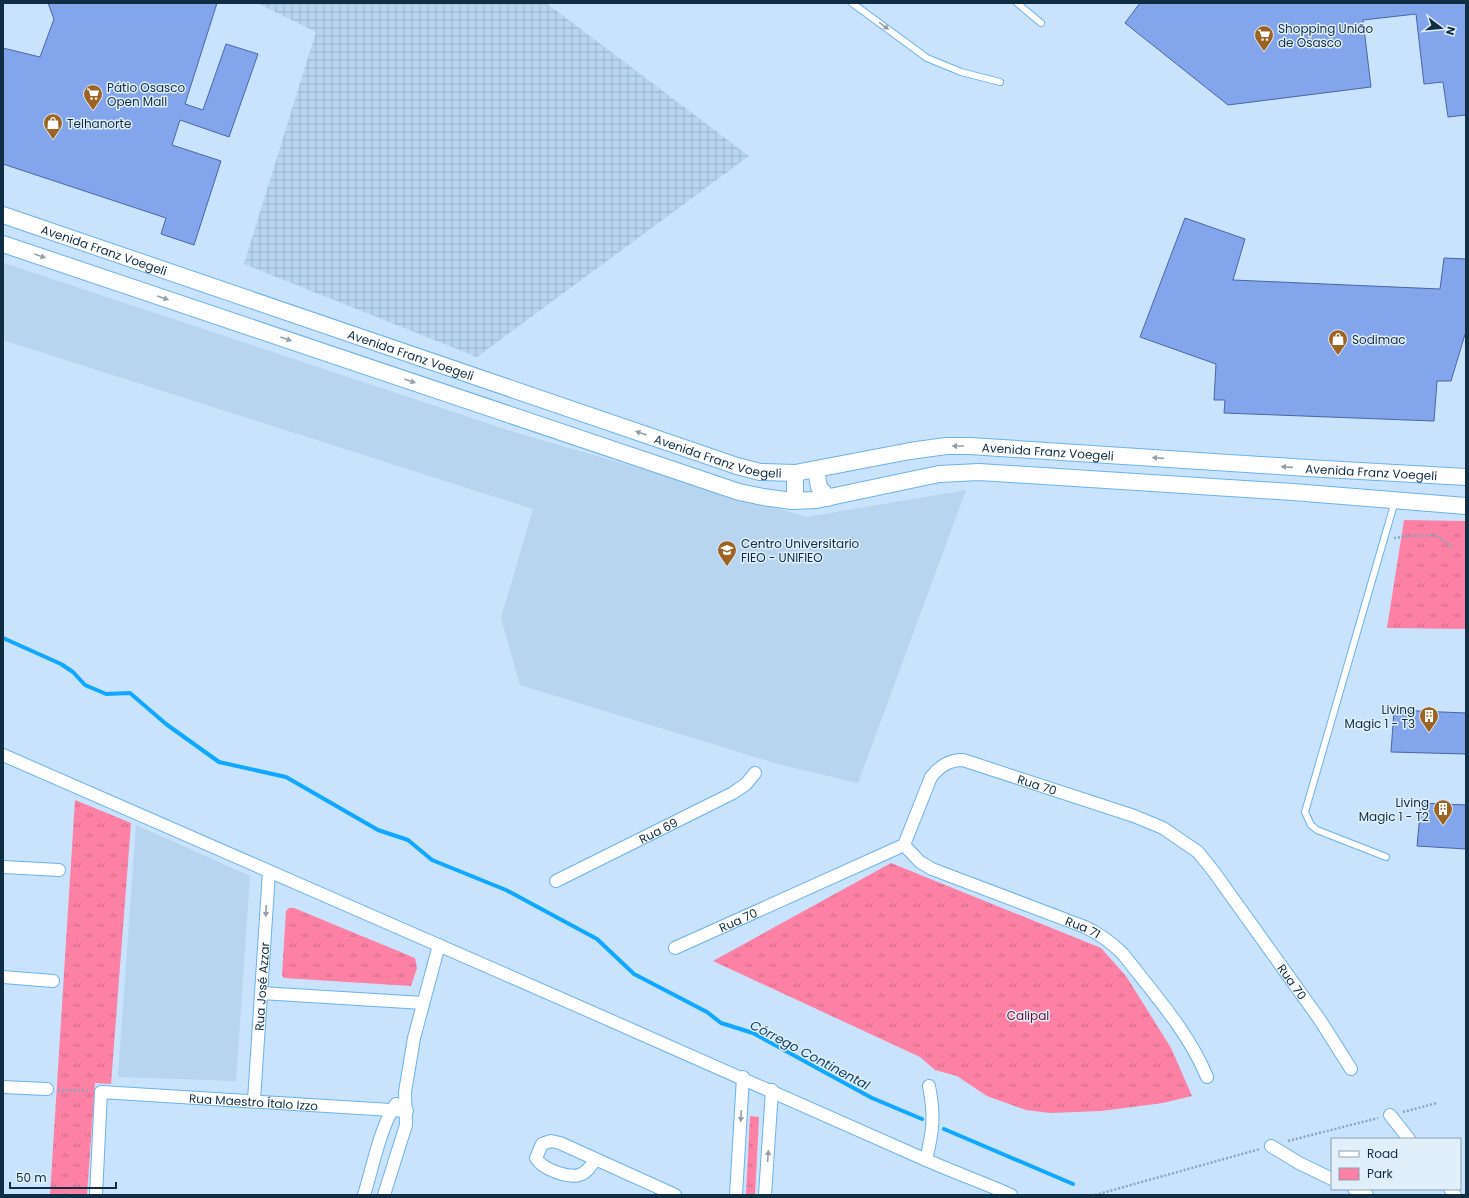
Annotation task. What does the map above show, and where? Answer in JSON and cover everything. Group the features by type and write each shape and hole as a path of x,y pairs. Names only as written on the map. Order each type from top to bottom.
{"main road":[{"name":"Avenida Franz Voegeli","path":"3,215 737,466 760,472 796,473 910,450 946,446 970,446 1466,477"},
{"name":"Avenida Franz Voegeli","path":"3,244 739,492 763,497 795,501 828,498 939,474 967,472 1023,474 1293,492 1466,506"},
{"path":"1023,474 1052,473 1062,471 1076,461 1081,453"},
{"path":"816,470 819,487 828,498"},
{"path":"795,501 796,473"}],"street":[{"path":"3,755 743,1077 926,1160 1011,1195"},
{"name":"Rua 70","path":"675,948 904,845 931,777 938,769 954,760 963,760 977,763 1163,828 1198,852 1320,1020 1352,1069"},
{"name":"Rua 69","path":"556,881 733,793 746,784 754,773"},
{"name":"Rua 71","path":"904,845 920,862 932,869 1085,927 1100,934 1112,943 1123,954 1188,1040 1198,1056 1207,1077"},
{"path":"3,867 59,870"},
{"name":"Rua José Azzar","path":"254,1100 269,872"},
{"path":"384,1195 406,1125 407,1111 405,1092 414,1038 439,945"},
{"path":"3,977 53,981"},
{"path":"261,993 423,1003"},
{"path":"736,1195 743,1077"},
{"path":"926,1160 934,1116 929,1086"},
{"path":"3,1087 47,1089"},
{"path":"765,1195 772,1090"},
{"path":"96,1195 101,1092"},
{"name":"Rua Maestro Ítalo Izzo","path":"101,1092 354,1106 407,1111"},
{"path":"364,1195 391,1110 405,1092"},
{"path":"1390,1115 1408,1138"},
{"path":"1270,1146 1299,1163 1331,1179"},
{"path":"595,1160 674,1195"},
{"path":"1356,1190 1367,1195"}],"lane":[{"path":"852,3 928,58 961,72 1000,82"},
{"path":"1017,3 1041,23"},
{"path":"1386,857 1317,830 1311,825 1305,812 1395,501"}],"path":[{"path":"1384,540 1409,536 1436,535 1453,548"},
{"path":"47,1089 101,1092"}],"shaded area":[{"path":"257,3 546,3 749,156 477,357 244,264 316,32"},
{"name":"Centro Universitario FIEO - UNIFIEO","path":"4,263 514,432 807,517 966,490 858,783 778,764 520,685 501,618 533,509 3,340"},
{"path":"136,825 250,876 236,1081 118,1077"}],"green space":[{"path":"1404,520 1466,521 1466,629 1387,628"},
{"path":"75,800 131,823 111,1084 95,1083 87,1195 50,1195"},
{"name":"Calipal","path":"891,863 1101,948 1126,976 1171,1048 1192,1096 1163,1103 1101,1111 1050,1113 1026,1110 987,1096 957,1076 935,1070 920,1057 713,961"},
{"path":"289,908 294,908 415,958 417,968 411,986 284,978 282,975 286,911"},
{"path":"750,1116 759,1117 755,1195 746,1195"}],"building":[{"name":"Pátio Osasco Open Mall","path":"48,3 217,3 185,104 203,110 226,44 258,54 229,137 180,120 172,145 221,161 194,245 161,234 166,218 3,164 3,48 40,57 54,19"},
{"name":"Shopping União de Osasco","path":"1140,3 1466,3 1466,115 1448,117 1443,82 1424,84 1416,14 1363,20 1371,87 1228,105 1125,23"},
{"name":"Sodimac","path":"1185,218 1245,239 1233,280 1440,289 1444,258 1466,259 1466,331 1451,381 1437,381 1434,421 1224,413 1225,400 1214,400 1216,364 1140,337"},
{"name":"Living Magic 1 - T3","path":"1394,710 1466,713 1466,754 1391,752"},
{"name":"Living Magic 1 - T2","path":"1421,803 1466,805 1466,849 1417,846"}],"waterway":[{"name":"Córrego Continental","path":"3,638 61,664 73,672 85,685 106,694 130,693 166,724 219,762 286,777 378,830 408,840 432,860 506,890 597,939 634,974 707,1012 721,1023 753,1033 872,1098 922,1119"},
{"name":"Córrego Continental","path":"944,1129 1073,1184"}],"place":[{"name":"Shopping União de Osasco","path":"1264,52"},
{"name":"Pátio Osasco Open Mall","path":"93,111"},
{"name":"Telhanorte","path":"53,140"},
{"name":"Sodimac","path":"1338,356"},
{"name":"Centro Universitario FIEO - UNIFIEO","path":"727,567"},
{"name":"Living Magic 1 - T3","path":"1429,733"},
{"name":"Living Magic 1 - T2","path":"1443,826"}]}
